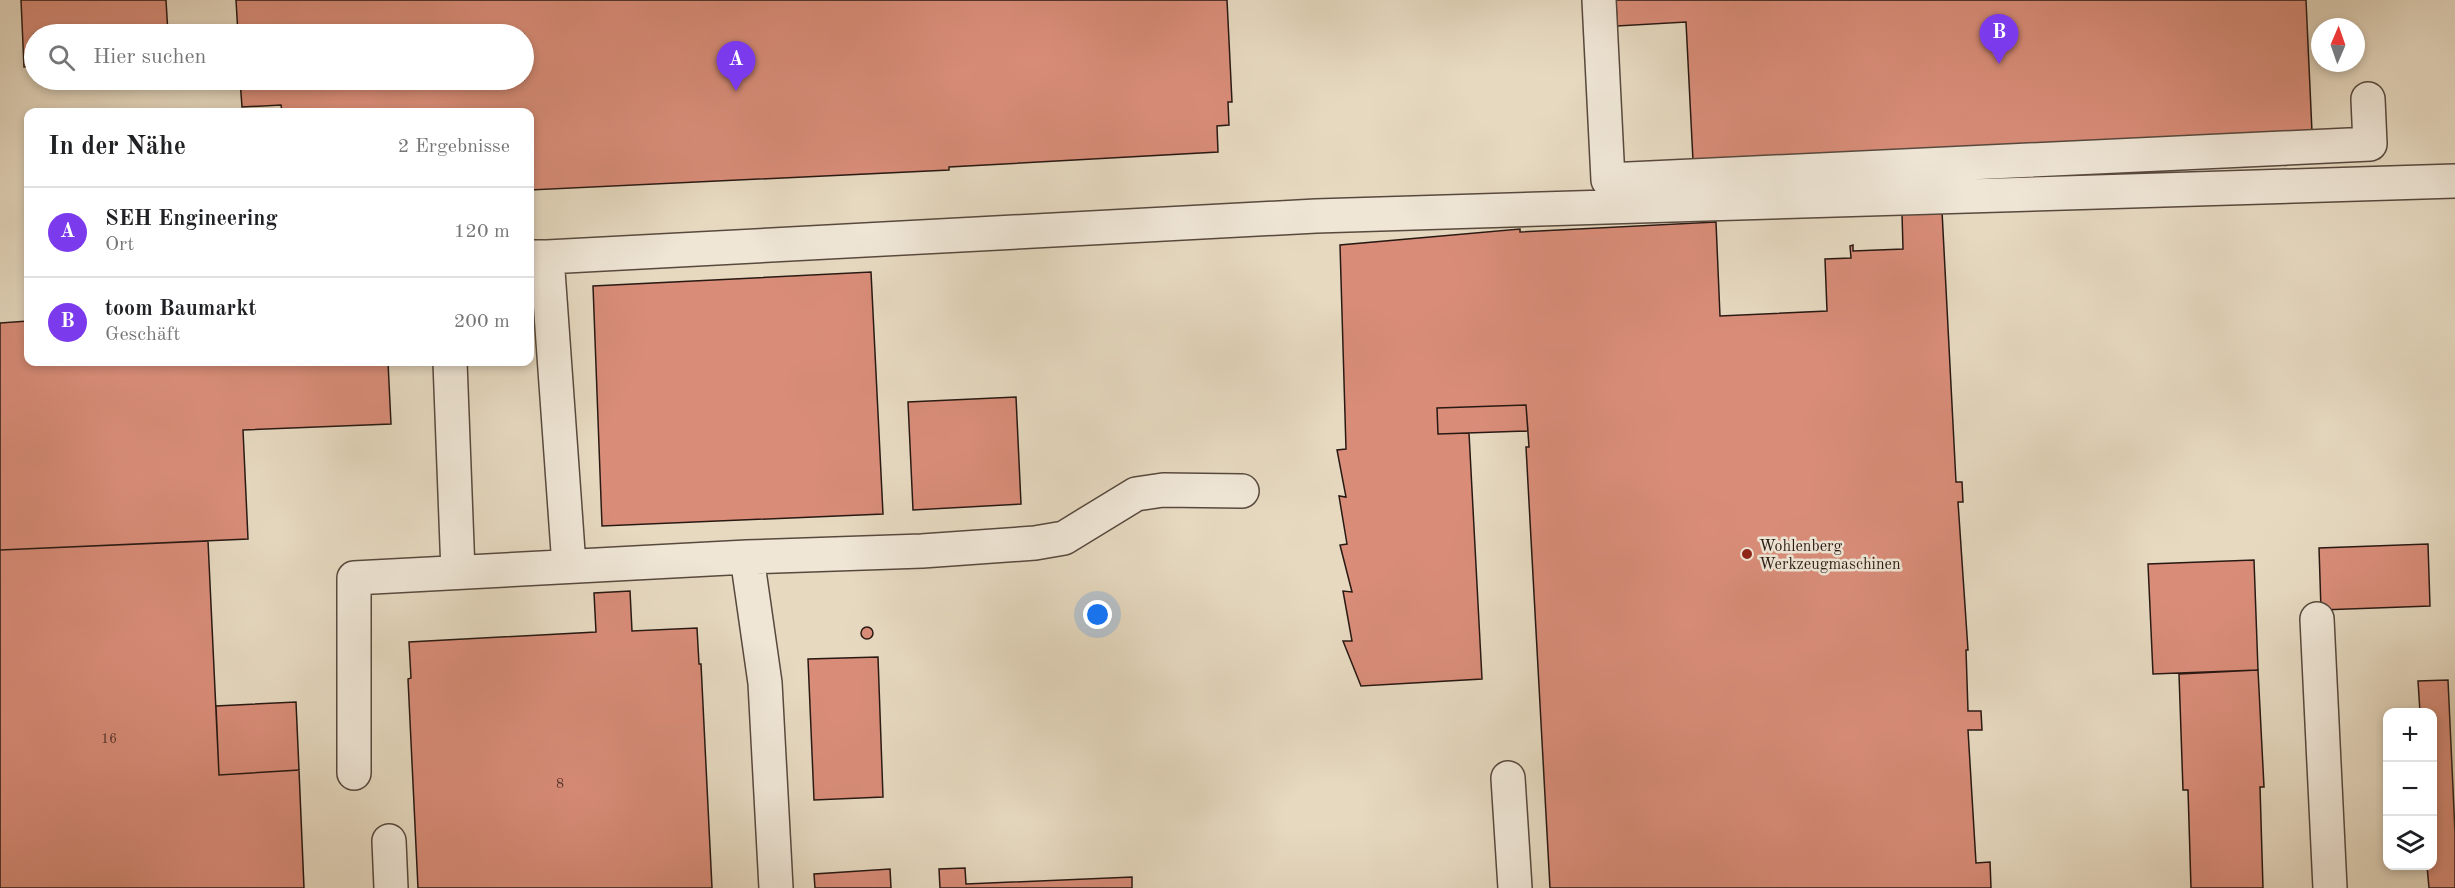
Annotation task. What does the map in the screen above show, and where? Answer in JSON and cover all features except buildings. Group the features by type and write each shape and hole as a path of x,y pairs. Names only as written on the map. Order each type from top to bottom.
{"lane":[{"path":"1599,0 1608,180 2370,144 2368,99"},
{"path":"569,566 538,257 1316,216 2455,181"},
{"path":"450,366 458,572"},
{"path":"354,773 354,578 747,557 922,551 1035,543 1064,538 1136,494 1163,490 1242,491"},
{"path":"747,557 765,683 776,888"},
{"path":"2317,619 2330,888"},
{"path":"1508,778 1515,888"},
{"path":"389,841 391,888"}],"place":[{"name":"toom Baumarkt","path":"1999,64"},
{"name":"SEH Engineering","path":"736,91"},
{"name":"Wohlenberg Werkzeugmaschinen","path":"1747,554"}]}
